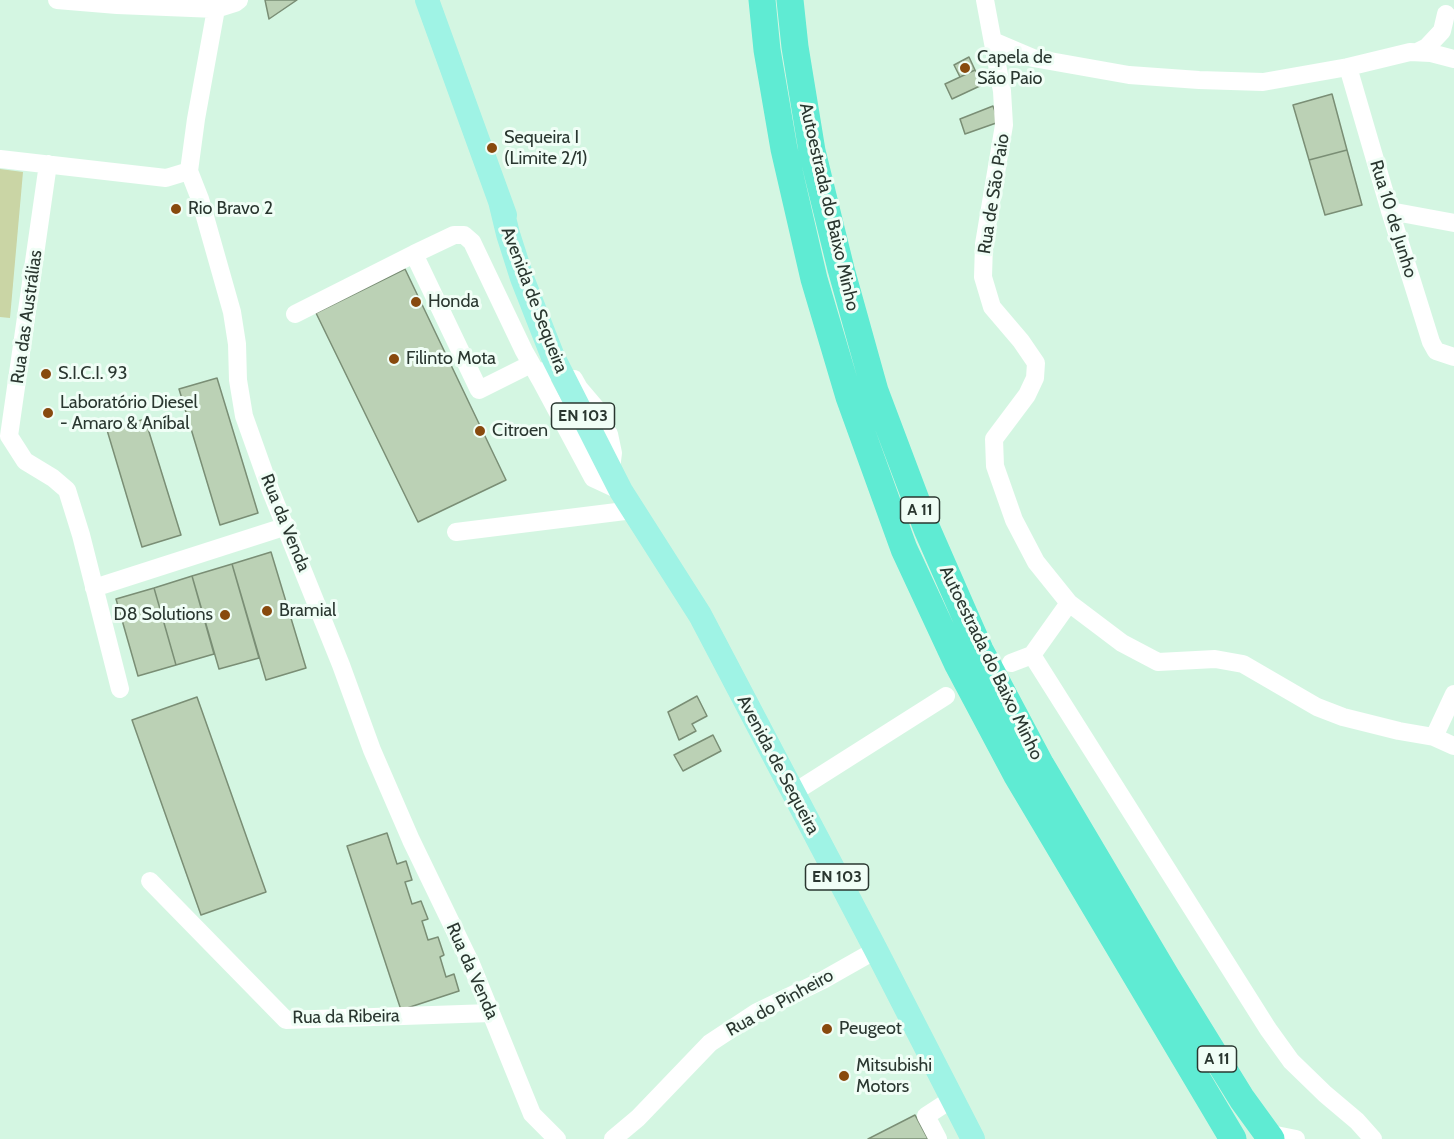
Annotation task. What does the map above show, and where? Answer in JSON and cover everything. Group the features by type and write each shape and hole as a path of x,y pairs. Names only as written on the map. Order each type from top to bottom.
{"highway":[{"name":"Autoestrada do Baixo Minho","path":"762,0 767,50 784,149 814,279 849,398 904,549 958,665 1016,774 1233,1139"},
{"name":"Autoestrada do Baixo Minho","path":"790,0 795,47 812,151 841,268 875,391 927,528 980,650 1041,765 1166,976 1242,1099 1268,1136"}],"main road":[{"name":"Avenida de Sequeira","path":"427,0 519,248 609,434 682,573 700,615 973,1139"},
{"name":"Avenida de Sequeira","path":"500,201 542,361 617,489 700,615"}],"street":[{"path":"57,0 216,9 238,0"},
{"name":"Rua de São Paio","path":"985,0 1002,91 1004,125 984,244 983,277 992,307 1021,341 1035,363 1035,378 1027,395 994,439 994,466 1014,520 1036,562 1069,603 1122,643 1158,662 1215,658 1243,664 1317,707 1354,720 1434,736 1454,746"},
{"name":"Rua da Venda","path":"216,9 203,76 189,171 200,199 232,312 237,344 238,380 244,416 270,489 287,526 372,750 411,840 471,964 532,1114 557,1139"},
{"path":"993,41 1033,58 1129,75 1263,82 1348,67 1419,51 1442,31 1446,14"},
{"path":"1419,51 1454,59"},
{"name":"Rua 10 de Junho","path":"1348,67 1433,346 1441,354 1454,357"},
{"path":"0,159 166,178 189,171"},
{"name":"Rua das Austrálias","path":"48,164 9,436 25,461 53,478 67,490 120,689"},
{"path":"1390,211 1454,223"},
{"path":"295,314 454,235 464,235 472,242 542,361 541,381 592,478 617,489"},
{"path":"414,254 479,390 542,361 567,367 579,388 596,408"},
{"path":"609,434 617,489"},
{"path":"456,532 617,489"},
{"path":"94,588 287,526"},
{"path":"1011,663 1032,655 1069,603"},
{"path":"1032,655 1268,1029 1291,1061 1324,1094 1357,1121 1373,1139"},
{"path":"1434,736 1454,694"},
{"path":"793,793 946,696"},
{"name":"Rua da Ribeira","path":"150,881 286,1020 490,1013"},
{"name":"Rua do Pinheiro","path":"613,1139 638,1118 710,1043 758,1012 823,980 876,950"},
{"path":"938,1139 926,1116 952,1099"},
{"path":"1268,1136 1296,1139"}],"green space":[{"path":"0,169 23,172 10,318 0,317"}],"building":[{"path":"265,0 297,0 269,19"},
{"name":"Capela de São Paio","path":"969,57 975,70 960,77 954,65"},
{"path":"975,70 982,85 952,99 945,84"},
{"path":"1332,94 1347,150 1309,160 1293,105"},
{"path":"993,106 999,122 965,134 960,119"},
{"path":"1347,150 1362,205 1325,215 1309,160"},
{"name":"Filinto Mota","path":"405,269 506,480 418,522 316,313"},
{"path":"217,378 258,513 220,525 179,389"},
{"path":"145,419 181,535 142,547 107,430"},
{"name":"Bramial","path":"271,552 306,668 266,680 232,564"},
{"name":"D8 Solutions","path":"232,564 259,658 219,669 192,576"},
{"path":"192,576 214,654 176,665 154,588"},
{"path":"154,588 176,665 138,676 116,599"},
{"path":"697,696 707,716 692,724 696,731 679,740 668,712"},
{"path":"197,697 266,892 201,915 132,720"},
{"path":"713,735 721,751 683,771 674,755"},
{"path":"387,833 397,864 406,861 412,880 405,882 412,904 421,901 428,919 422,921 428,940 438,937 444,955 440,957 446,977 454,974 459,991 401,1010 347,846"},
{"path":"915,1115 928,1139 868,1139"}],"place":[{"name":"Capela de São Paio","path":"965,68"},
{"name":"Sequeira I (Limite 2/1)","path":"492,148"},
{"name":"Rio Bravo 2","path":"176,209"},
{"name":"Honda","path":"416,302"},
{"name":"Filinto Mota","path":"394,359"},
{"name":"S.I.C.I. 93","path":"46,374"},
{"name":"Laboratório Diesel - Amaro & Aníbal","path":"48,413"},
{"name":"Citroen","path":"480,431"},
{"name":"Bramial","path":"267,611"},
{"name":"D8 Solutions","path":"225,615"},
{"name":"Peugeot","path":"827,1029"},
{"name":"Mitsubishi Motors","path":"844,1076"}]}
